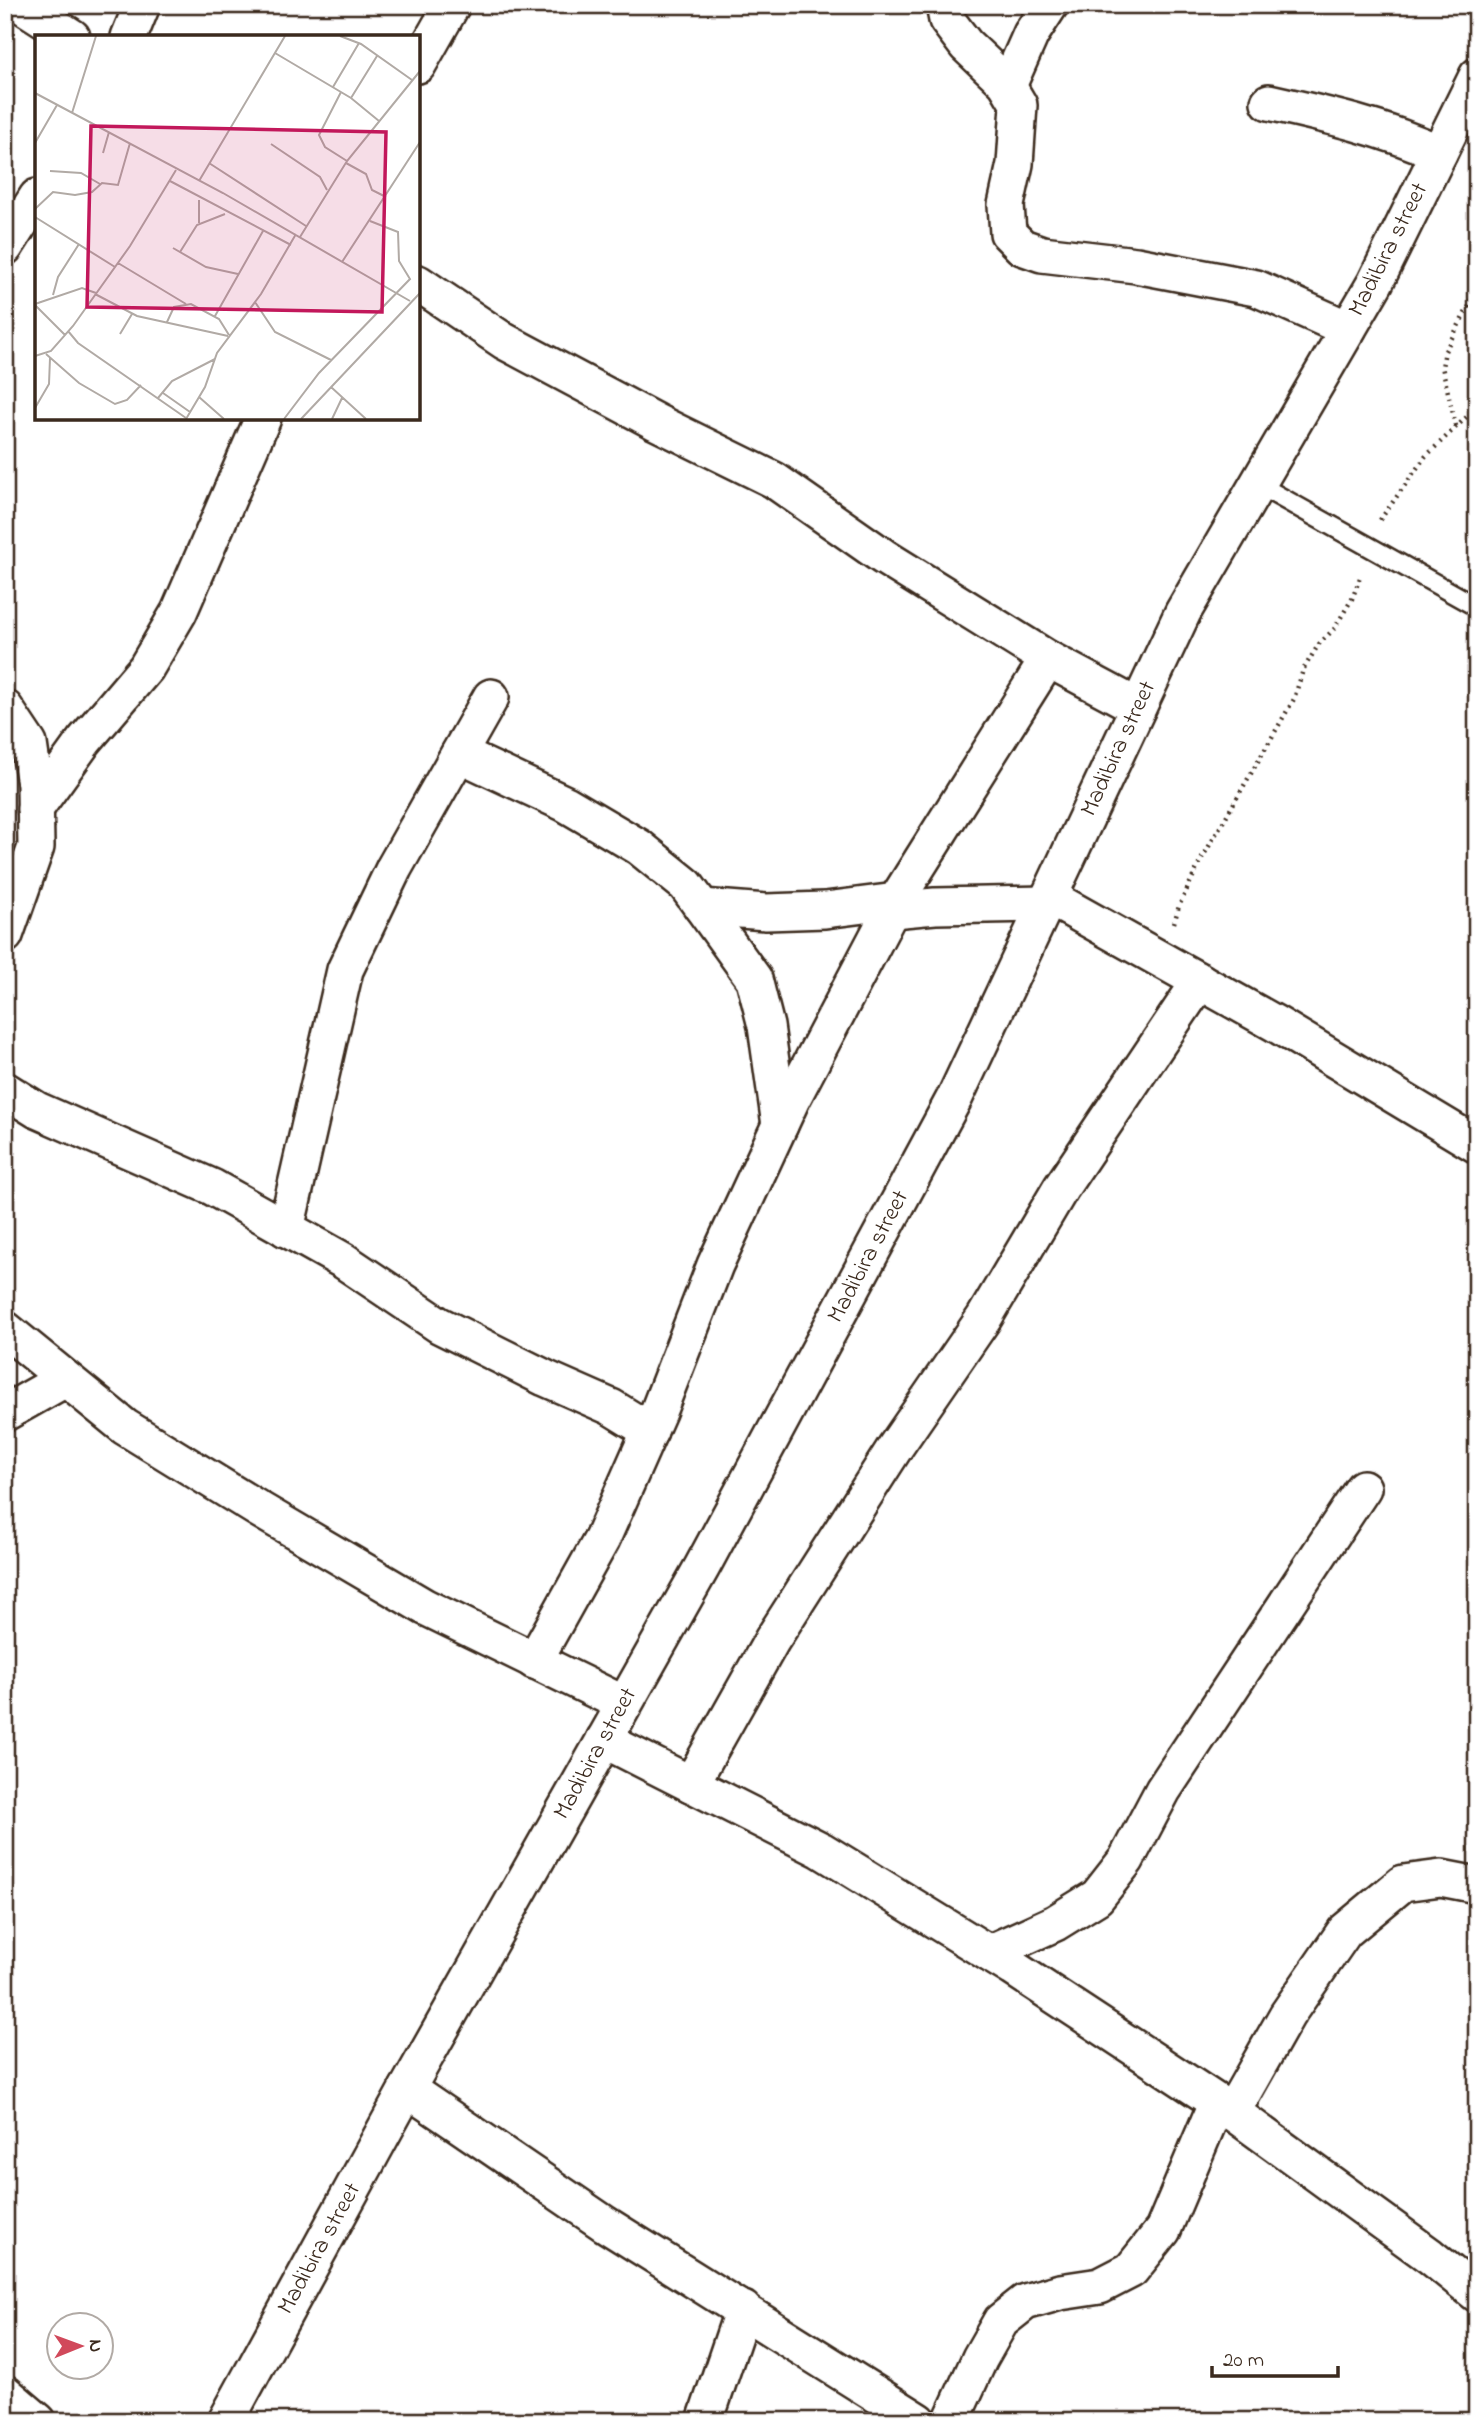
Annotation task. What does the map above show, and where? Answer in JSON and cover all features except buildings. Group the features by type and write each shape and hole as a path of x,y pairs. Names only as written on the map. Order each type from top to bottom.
{"street":[{"path":"22,5 69,35"},
{"path":"130,35 142,5"},
{"path":"420,61 452,5"},
{"path":"943,5 947,20 966,45 1008,86 1019,105 1015,164 1006,205 1007,233 1022,247 1042,254 1136,265 1256,288 1348,329"},
{"path":"1008,86 1031,34 1050,5"},
{"name":"Madibira street","path":"226,2421 408,2089 708,1555 955,1097 1183,612 1375,283 1477,76"},
{"path":"1269,102 1361,124 1406,138 1439,153"},
{"path":"5,247 35,200"},
{"path":"420,284 504,341 656,422 774,480 884,557 1048,659 1138,707"},
{"path":"35,809 83,741 146,668 179,612 262,420"},
{"path":"534,1661 602,1539 650,1431 715,1265 780,1125 894,905 1048,659"},
{"path":"286,1229 345,971 394,869 491,696"},
{"path":"5,708 29,744 36,847 5,935"},
{"path":"459,754 566,804 639,847 685,885 754,979 766,1026 780,1125"},
{"path":"702,907 766,912 1048,900 1163,960 1276,1024 1477,1145"},
{"path":"691,1784 772,1640 896,1446 984,1318 1061,1188 1200,981"},
{"path":"5,1090 37,1110 212,1187 344,1261 439,1325 611,1408 650,1431"},
{"path":"5,1329 125,1427 260,1510 425,1608 624,1704"},
{"path":"5,1413 65,1379"},
{"path":"989,1954 1055,1923 1097,1897 1126,1860 1163,1790 1363,1488"},
{"path":"604,1740 821,1850 989,1954 1225,2107 1430,2256 1477,2294"},
{"path":"951,2421 980,2358 1001,2321 1025,2302 1060,2292 1100,2286 1131,2270 1163,2230 1225,2107 1345,1931 1403,1883 1441,1878 1477,1885"},
{"path":"408,2089 605,2224 919,2421"},
{"path":"705,2421 743,2309"},
{"path":"5,2393 38,2421"}],"lane":[{"path":"1257,484 1477,607"}],"path":[{"path":"1456,426 1442,367 1445,351 1469,306 1477,279"},
{"path":"1163,960 1179,906 1201,860 1294,699 1303,670 1319,644 1334,629 1352,599 1367,546 1425,457 1477,407"}]}
